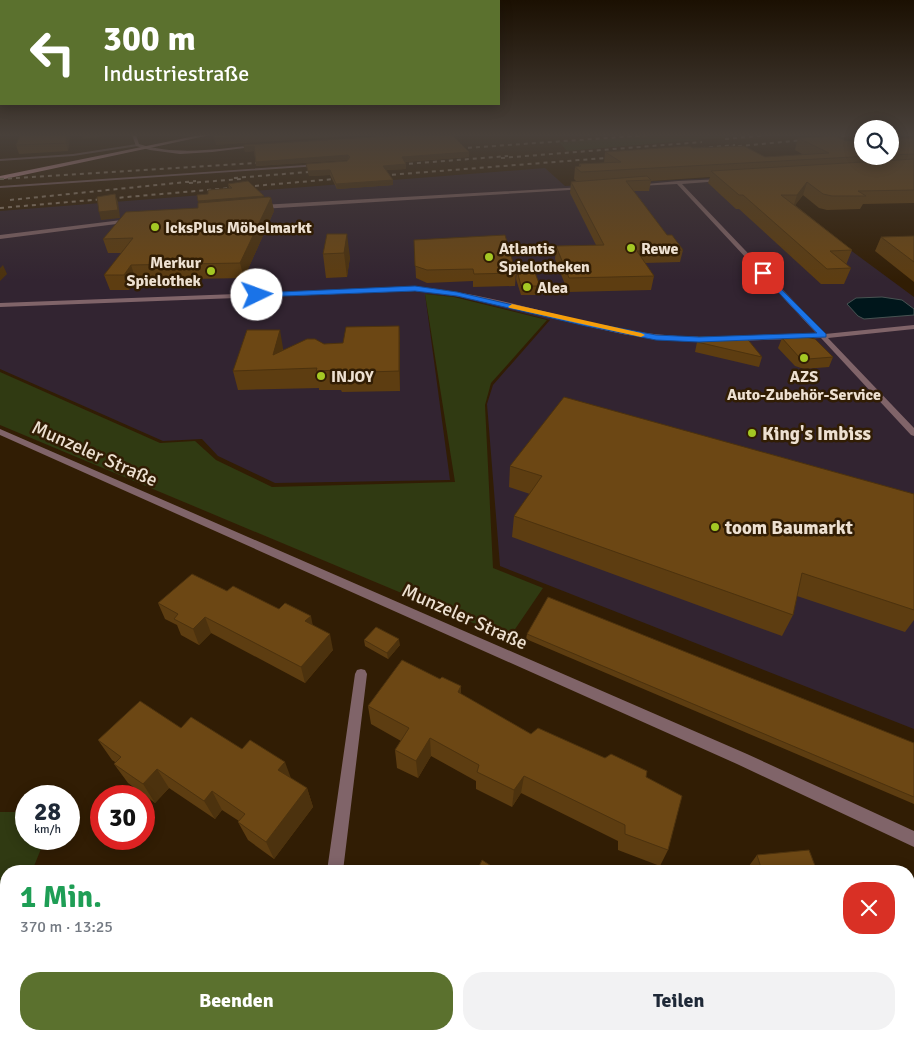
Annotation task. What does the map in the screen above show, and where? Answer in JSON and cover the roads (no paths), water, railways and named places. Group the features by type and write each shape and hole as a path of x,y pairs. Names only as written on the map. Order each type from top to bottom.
{"street":[{"path":"0,187 49,184"},
{"path":"634,185 656,184"},
{"path":"679,184 914,434"},
{"path":"251,208 594,188"},
{"path":"0,237 141,219"},
{"path":"0,305 415,289 457,294 656,338 719,339"},
{"path":"729,339 824,336 914,326"},
{"name":"Munzeler Straße","path":"0,432 742,759 914,839"},
{"path":"336,865 361,674"}],"water":[{"path":"882,297 902,300 914,309 914,315 864,319 858,316 847,304 856,298"}],"railway":[{"path":"10,200 171,184"},
{"path":"0,208 282,184"}],"place":[{"name":"IcksPlus Möbelmarkt","path":"155,227"},
{"name":"Rewe","path":"631,248"},
{"name":"Atlantis Spielotheken","path":"489,257"},
{"name":"Merkur Spielothek","path":"211,271"},
{"name":"Alea","path":"527,287"},
{"name":"AZS Auto-Zubehör-Service","path":"804,358"},
{"name":"INJOY","path":"321,376"},
{"name":"King's Imbiss","path":"752,433"},
{"name":"toom Baumarkt","path":"715,527"}]}
